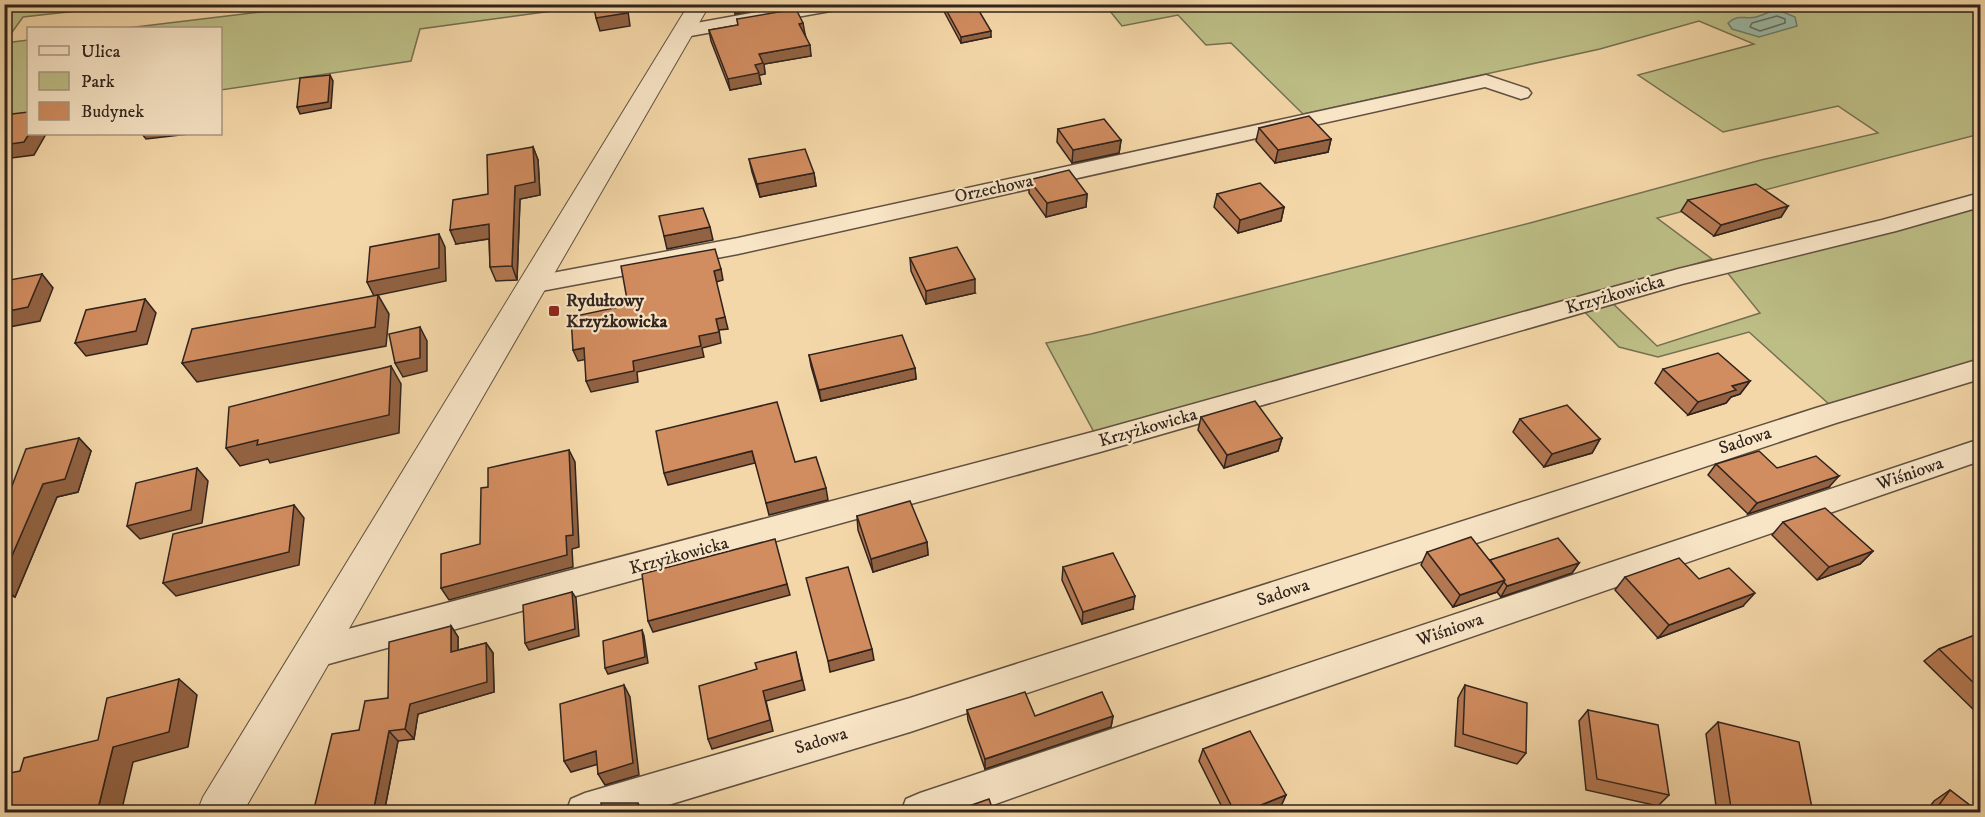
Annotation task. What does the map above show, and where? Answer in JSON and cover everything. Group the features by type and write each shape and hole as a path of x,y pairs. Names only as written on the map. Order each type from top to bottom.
{"street":[{"path":"219,813 536,284 692,18 836,4"},
{"name":"Orzechowa","path":"536,284 738,246 1486,81 1521,93"},
{"name":"Krzyżkowicka","path":"314,653 1077,448 1678,277 1887,226 1980,200"},
{"name":"Sadowa","path":"585,813 910,715 1815,418 1980,369"},
{"name":"Wiśniowa","path":"920,813 1234,703 1980,450"}],"green space":[{"path":"14,4 130,5 23,17 5,42 5,18"},
{"path":"327,4 558,4 559,10 420,29 411,61 222,90 222,27 135,27"},
{"path":"1105,5 1980,5 1980,134 1657,218 1712,259 1601,292 1657,346 1760,313 1726,271 1980,200 1980,361 1830,405 1749,332 1658,357 1619,347 1573,300 1095,434 1046,343 1091,334 1530,223 1761,160 1878,133 1838,106 1723,132 1638,75 1754,44 1699,21 1600,49 1303,114 1231,43 1206,45 1178,15 1122,26"},
{"path":"27,40 27,118 5,122 5,43"}],"water":[{"path":"1778,10 1795,17 1797,26 1759,37 1732,29 1728,23 1735,18 1752,18"}],"building":[{"path":"593,4 626,4 627,13 596,18"},
{"path":"943,4 975,4 991,31 961,37"},
{"path":"796,9 803,23 799,24 810,45 759,54 763,63 755,65 759,73 728,79 709,30 738,25 737,19"},
{"path":"330,75 328,102 297,107 300,78"},
{"path":"27,112 28,135 24,142 4,145 4,115"},
{"path":"1309,116 1331,139 1278,150 1259,128"},
{"path":"1104,119 1121,140 1073,150 1058,129"},
{"path":"533,147 535,182 515,186 512,266 490,267 489,224 450,230 453,200 488,194 487,155"},
{"path":"805,149 814,173 757,184 749,159"},
{"path":"1069,170 1087,194 1047,203 1029,180"},
{"path":"1260,183 1284,207 1240,220 1217,194"},
{"path":"1756,184 1788,206 1721,225 1688,200"},
{"path":"703,208 710,227 664,236 659,216"},
{"path":"439,234 439,268 367,282 370,247"},
{"path":"957,247 975,279 926,291 910,258"},
{"path":"715,249 721,269 714,271 725,317 716,319 719,332 699,336 701,346 633,361 634,371 586,381 584,348 573,350 571,317 628,305 621,266"},
{"path":"42,274 28,307 4,312 4,281"},
{"path":"378,295 375,327 182,363 192,329"},
{"path":"145,299 136,331 75,343 86,310"},
{"path":"420,327 420,358 395,363 389,334"},
{"path":"902,335 915,368 819,390 809,355"},
{"path":"1718,353 1750,381 1732,386 1736,390 1698,402 1663,369"},
{"path":"391,366 389,415 257,445 258,440 226,448 229,407"},
{"path":"1255,401 1282,438 1227,455 1201,417"},
{"path":"777,402 795,462 816,457 826,488 766,503 752,451 664,473 656,431"},
{"path":"1567,405 1600,439 1552,454 1520,419"},
{"path":"79,438 65,479 43,484 4,574 4,507 26,449"},
{"path":"569,450 573,535 566,536 567,555 441,588 441,554 480,544 481,488 488,487 488,468"},
{"path":"1759,451 1777,468 1816,456 1839,476 1757,503 1716,464"},
{"path":"197,468 191,510 127,526 136,483"},
{"path":"910,501 927,542 871,559 857,516"},
{"path":"294,505 289,552 163,583 173,534"},
{"path":"1825,508 1873,551 1829,567 1783,522"},
{"path":"1471,537 1505,580 1460,595 1427,552"},
{"path":"1558,538 1579,563 1507,586 1490,560"},
{"path":"775,539 787,584 648,621 642,574"},
{"path":"1113,553 1135,596 1083,612 1063,567"},
{"path":"1679,558 1699,579 1729,568 1755,593 1669,625 1625,577"},
{"path":"848,567 872,649 828,661 806,578"},
{"path":"572,592 575,629 525,643 523,605"},
{"path":"451,626 451,652 486,643 487,682 410,704 405,729 389,731 373,813 313,813 332,734 359,730 365,701 388,698 389,642"},
{"path":"642,630 645,657 605,668 603,641"},
{"path":"1980,633 1980,689 1939,649"},
{"path":"796,652 802,680 763,691 770,720 708,739 699,686 757,669 755,663"},
{"path":"179,679 169,732 113,747 97,813 4,813 4,774 20,771 24,758 98,740 107,698"},
{"path":"624,685 633,763 598,774 596,751 564,761 560,704"},
{"path":"1465,685 1527,703 1526,753 1463,734"},
{"path":"1025,692 1035,716 1102,692 1113,716 985,759 967,710"},
{"path":"1588,710 1658,725 1669,795 1597,779"},
{"path":"1718,722 1799,742 1813,813 1748,813 1731,808"},
{"path":"1250,731 1286,795 1241,813 1235,813 1203,749"},
{"path":"1950,790 1980,813 1933,813"},
{"path":"989,799 994,813 949,813"},
{"path":"601,803 638,803 639,813 602,813"}],"place":[{"name":"Rydułtowy Krzyżkowicka","path":"554,311"}]}
